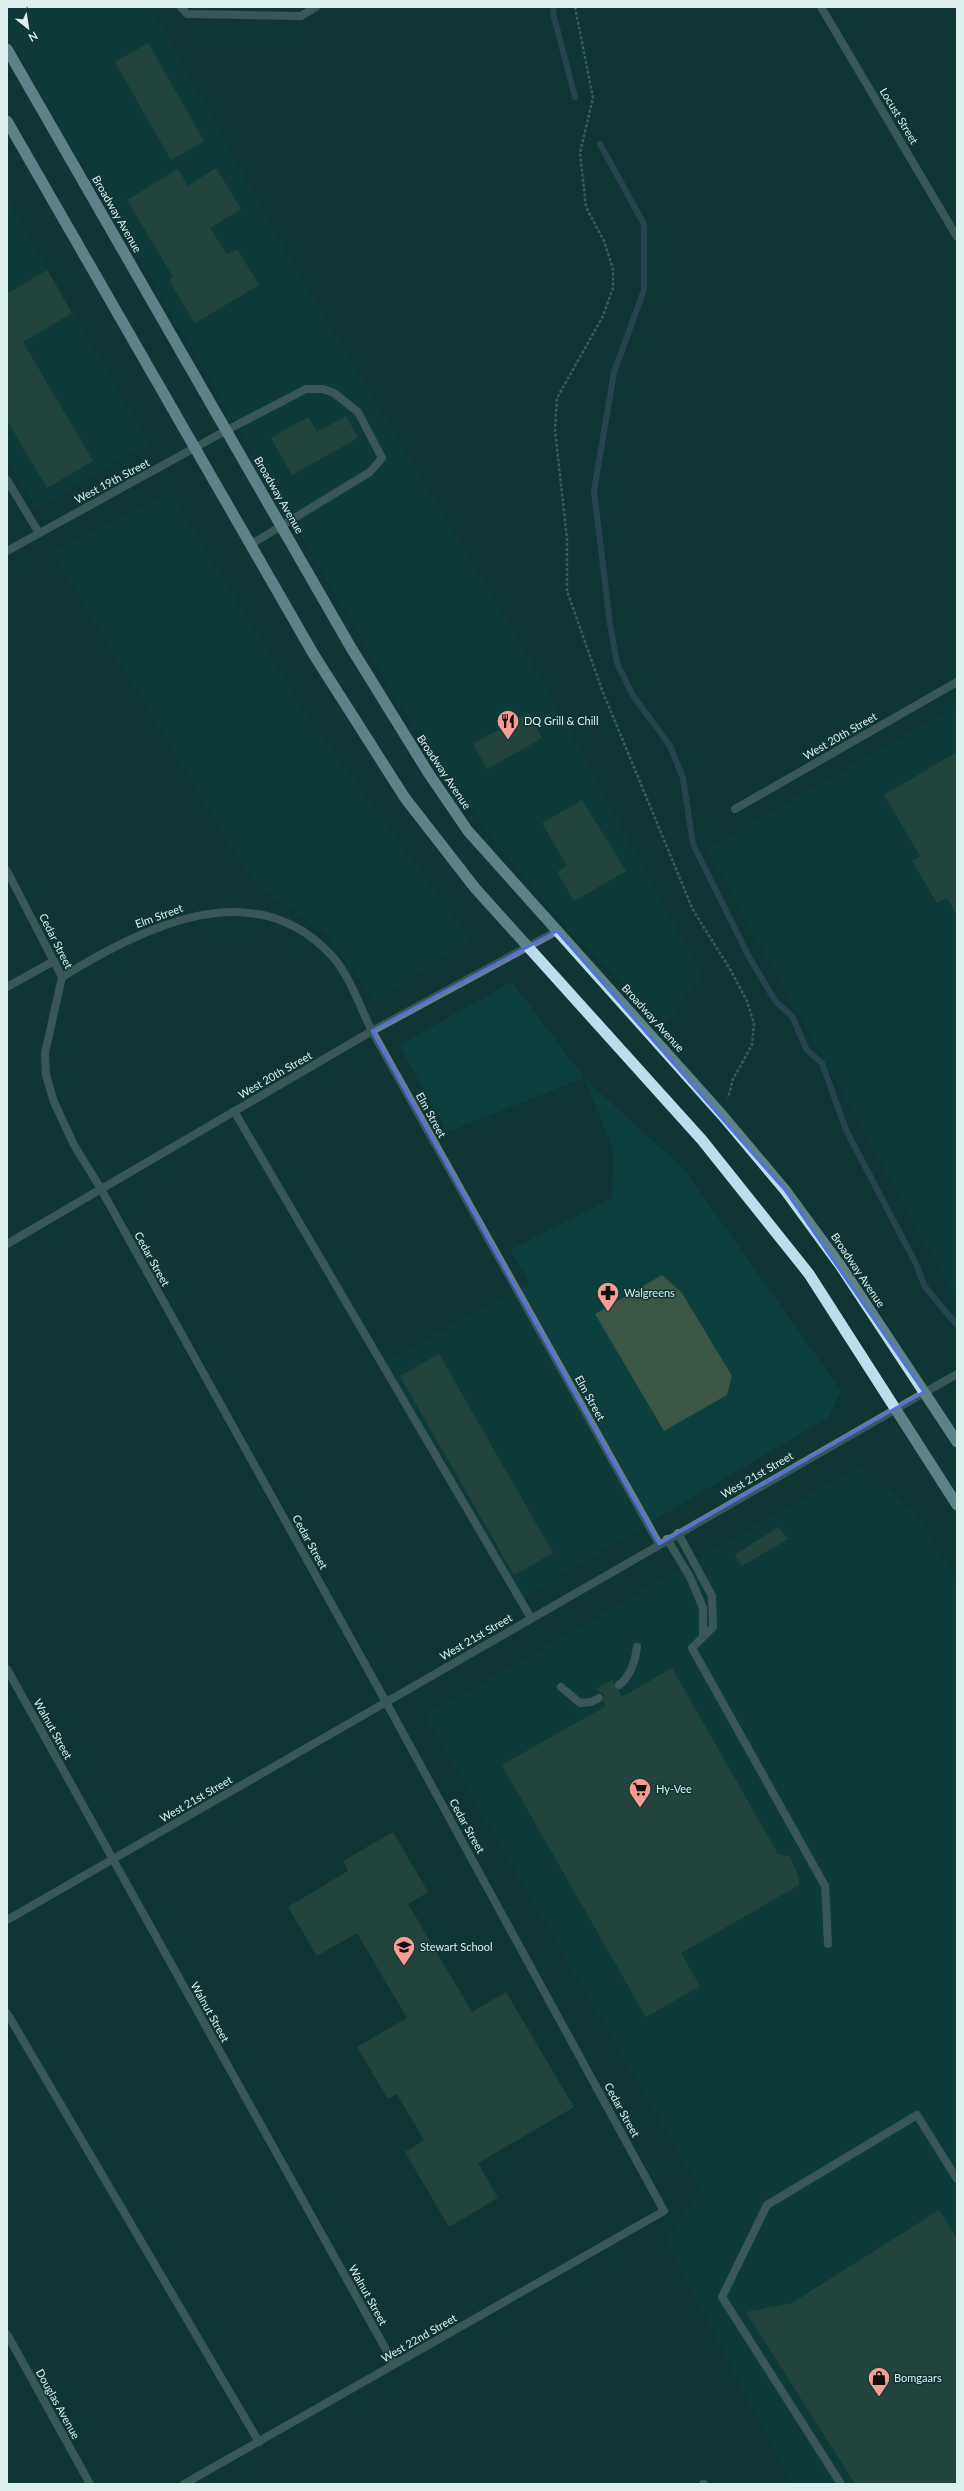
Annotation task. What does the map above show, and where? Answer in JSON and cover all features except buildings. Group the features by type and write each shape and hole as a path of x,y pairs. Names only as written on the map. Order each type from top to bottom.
{"highway":[{"name":"Broadway Avenue","path":"7,49 350,646 429,774 468,831 722,1115 786,1190 840,1265 957,1442"},
{"path":"7,121 194,450 314,655 405,798 475,888 702,1140 808,1274 957,1505"}],"street":[{"path":"181,7 187,14 301,16 316,7"},
{"name":"Locust Street","path":"821,7 957,237"},
{"name":"West 19th Street","path":"7,552 39,533 194,450 227,430 306,389 323,389 334,393 358,412 382,458 370,472 282,526"},
{"path":"7,480 39,533"},
{"path":"250,545 282,526"},
{"name":"West 20th Street","path":"735,809 957,682"},
{"name":"Cedar Street","path":"7,871 62,977 45,1053 46,1075 54,1102 74,1145 101,1189 386,1702 664,2211"},
{"name":"Elm Street","path":"62,977 102,953 168,923 212,914 243,912 267,915 288,922 307,933 333,957 372,1031 659,1544"},
{"name":"West 20th Street","path":"7,1244 372,1031 557,931"},
{"path":"7,987 54,961"},
{"path":"234,1111 531,1618"},
{"name":"West 21st Street","path":"7,1920 667,1539 957,1374"},
{"path":"678,1533 712,1596 713,1627 692,1648 825,1886 828,1944"},
{"path":"667,1539 690,1577 704,1608 703,1637"},
{"path":"619,1685 628,1676 635,1660 637,1647"},
{"name":"Walnut Street","path":"7,1670 394,2364"},
{"path":"560,1687 580,1703 591,1702 599,1698"},
{"path":"7,2013 258,2442"},
{"path":"841,2484 722,2298 767,2205 917,2115 957,2179"},
{"name":"West 22nd Street","path":"184,2484 664,2211"},
{"name":"Douglas Avenue","path":"7,2334 90,2484"}],"path":[{"path":"575,7 593,98 580,153 586,207 604,241 613,269 613,288 603,316 557,398 554,430 567,539 567,591 602,690 693,910 733,975 747,1002 754,1024 752,1045 733,1079 722,1115"}],"highlighted area":[{"path":"557,931 785,1190 924,1392 659,1544 372,1031"}],"shaded area":[{"path":"7,7 151,7 287,253 545,685 702,976 666,1023 571,933 491,837 400,705 7,34"},
{"path":"7,199 149,443 36,509 7,459"},
{"path":"170,491 303,710 470,939 375,1002 326,934 255,885 52,552"},
{"path":"957,705 957,1301 707,849"},
{"path":"512,982 584,1078 447,1132 399,1045"},
{"path":"584,1078 684,1169 841,1391 829,1417 517,1601 381,1363 530,1284 510,1250 612,1198 613,1149"},
{"path":"859,1466 913,1510 957,1578 957,2484 791,2484 666,2239 700,2189 425,1716"}],"waterway":[{"path":"553,7 554,17 575,97"},
{"path":"600,144 644,224 644,290 614,372 594,491 610,624 617,663 632,694 670,746 683,778 693,844 749,957 776,1002 792,1016 807,1050 822,1063 846,1130 916,1264 925,1287 957,1325"}],"place":[{"name":"DQ Grill & Chill","path":"508,740"},
{"name":"Walgreens","path":"608,1312"},
{"name":"Hy-Vee","path":"640,1808"},
{"name":"Stewart School","path":"404,1966"},
{"name":"Bomgaars","path":"879,2398"}]}
